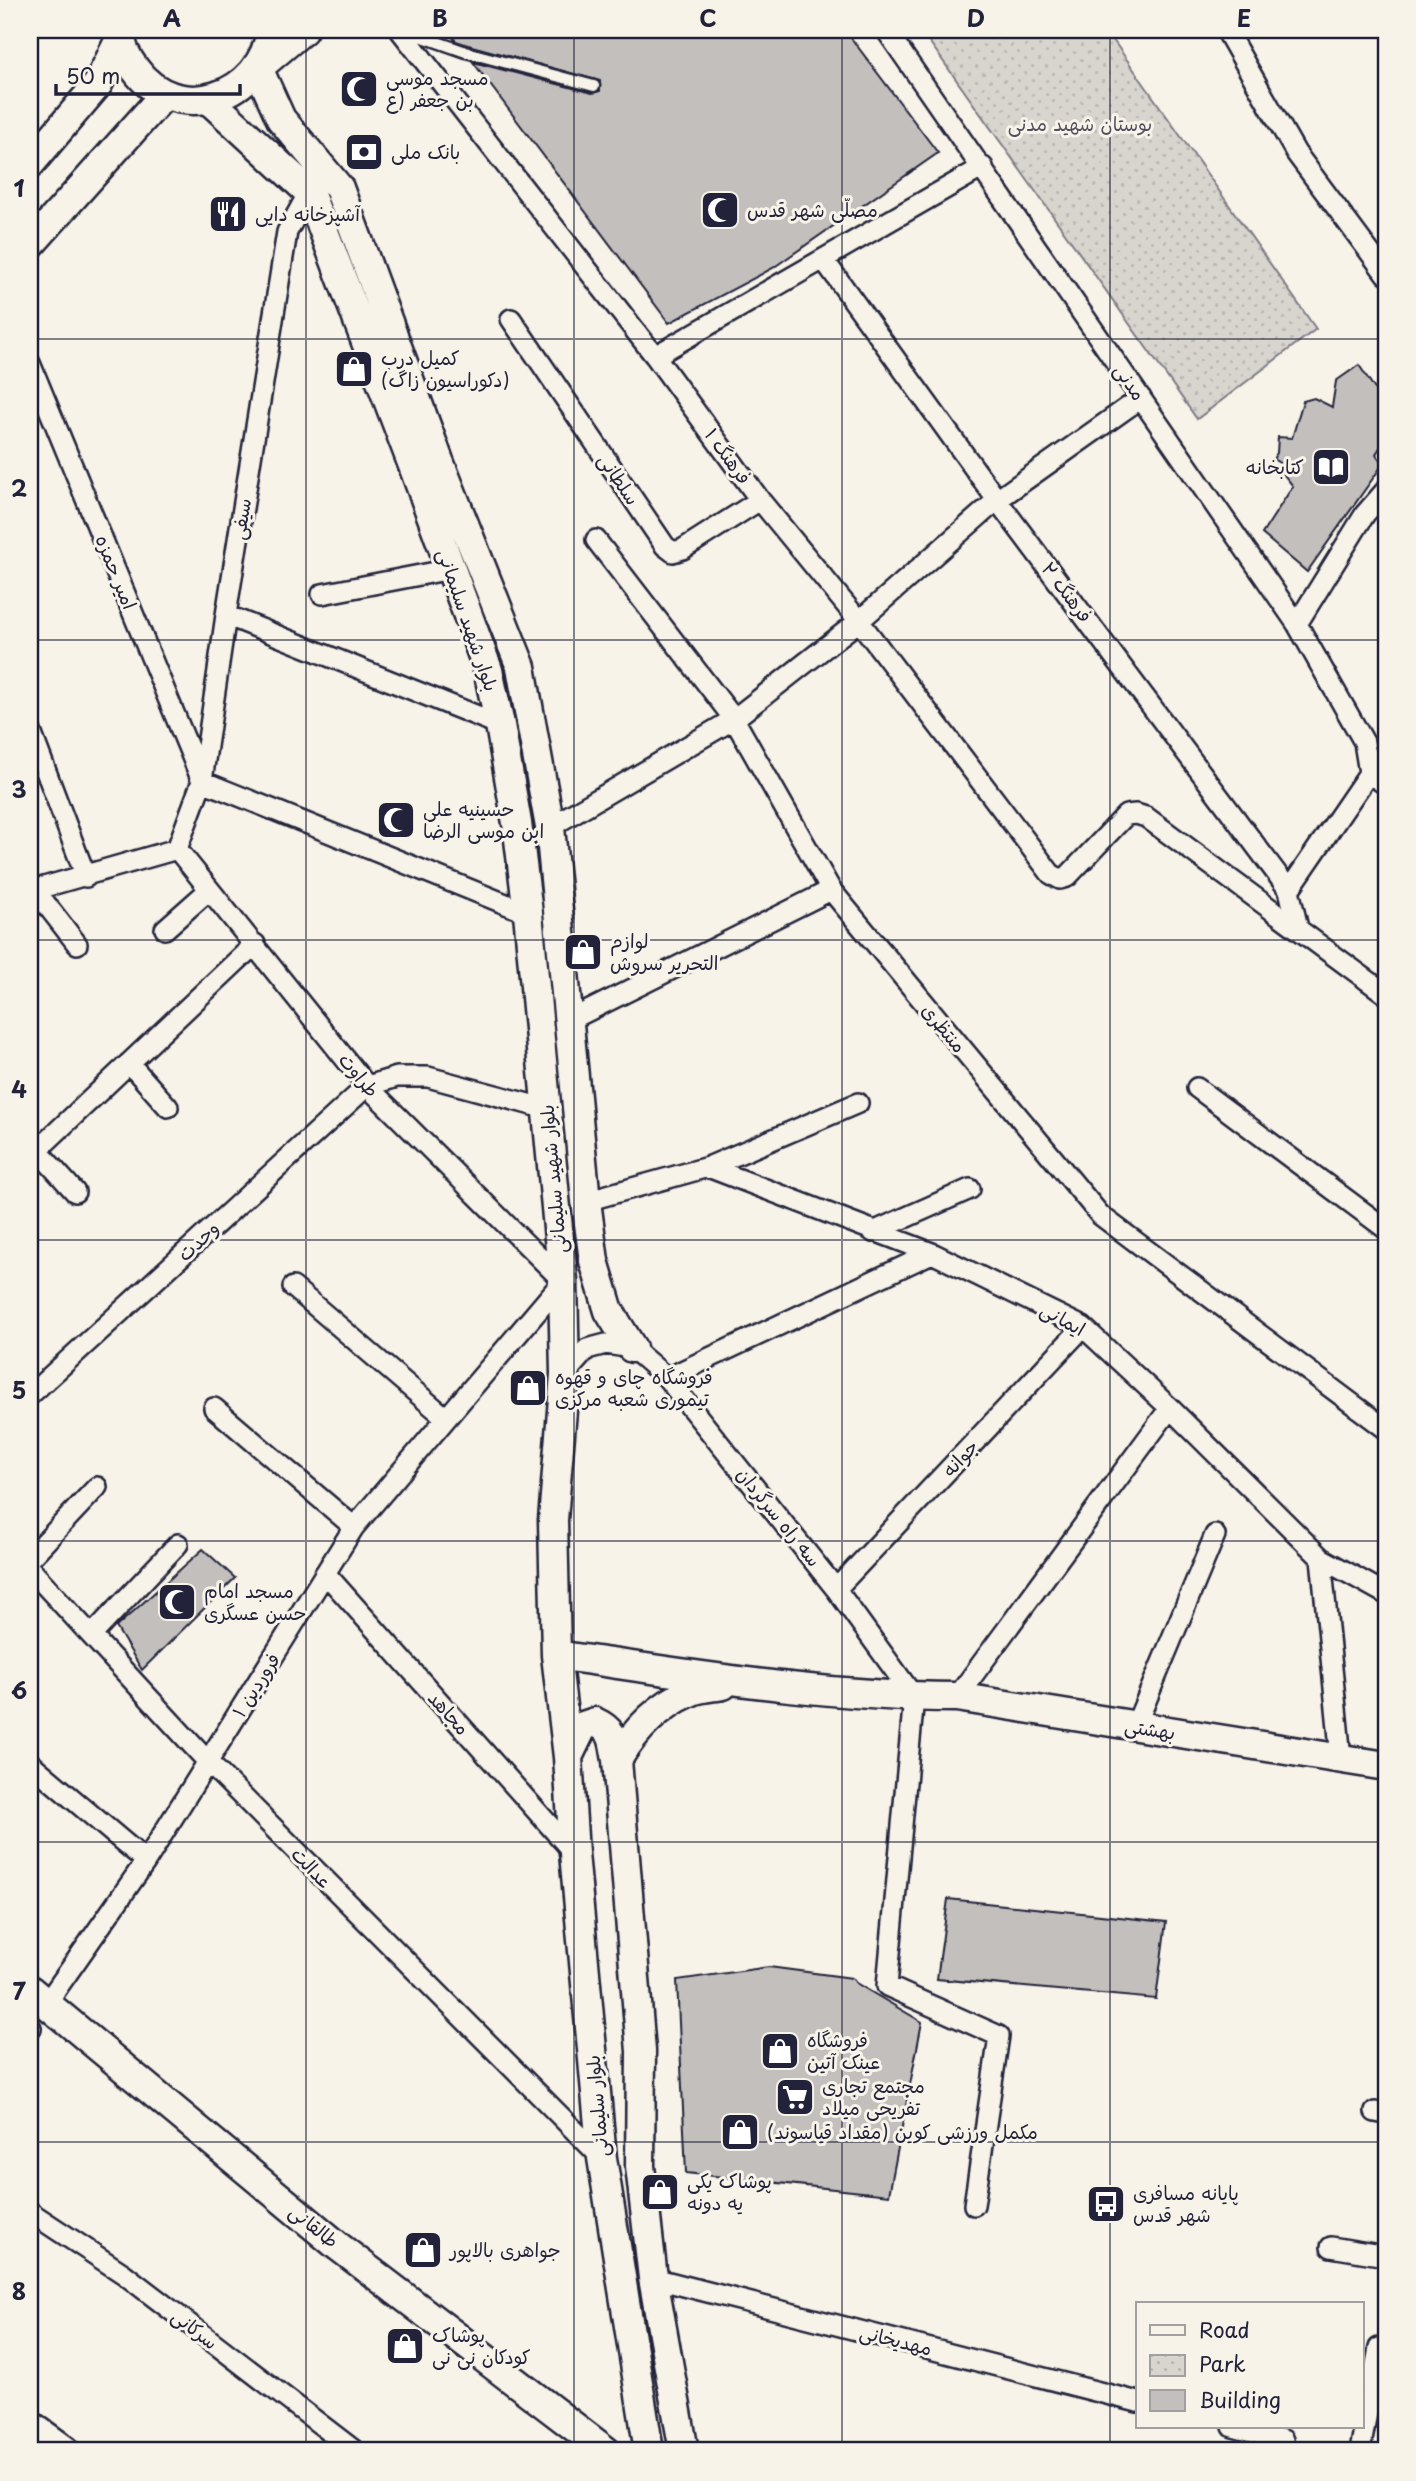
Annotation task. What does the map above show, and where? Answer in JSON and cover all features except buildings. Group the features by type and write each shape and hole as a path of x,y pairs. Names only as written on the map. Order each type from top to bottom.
{"main road":[{"path":"258,68 270,45 271,30"},
{"path":"120,34 126,56 141,77 164,95 208,99 227,93 244,82 303,30"},
{"path":"30,163 98,84 120,34"},
{"name":"بلوار شهید سلیمانی","path":"258,68 281,120 339,188 439,461 521,667 550,827 594,1261 609,1311 632,1348"},
{"path":"30,245 164,95"},
{"name":"بلوار شهید سلیمانی","path":"208,99 309,191 488,670 517,822 528,913 563,1281 565,1374"},
{"path":"565,1374 553,1520 556,1655 568,1757"},
{"path":"556,1655 740,1682 914,1697"},
{"path":"617,1760 631,1737 662,1707 692,1690 740,1682"},
{"name":"بهشتی","path":"914,1697 957,1697 1386,1766"},
{"name":"بلوار سلیمانی","path":"649,2451 602,2158 574,1853 568,1757 583,1726 595,1722 612,1733 617,1760 641,2051 640,2166 653,2278 686,2451"},
{"name":"طالقانی","path":"38,1997 339,2247 606,2451"},
{"path":"30,2425 66,2451"}],"street":[{"name":"فرهنگ ۱","path":"401,30 655,356 760,500 859,621 1051,874 1060,879 1068,877 1126,815 1136,814 1146,817 1298,928"},
{"name":"مدنی","path":"886,30 1297,624 1364,741 1370,773"},
{"path":"1226,30 1296,153 1386,274"},
{"path":"655,356 983,167"},
{"name":"سیفی","path":"177,849 202,781 287,232 309,191"},
{"name":"فرهنگ ۲","path":"824,260 998,500 1289,890 1298,928"},
{"name":"سلطانی","path":"510,319 665,546 673,552 683,549 760,500"},
{"name":"امیر حمزه","path":"30,363 202,781"},
{"path":"550,827 734,719 859,621 998,500 1141,398"},
{"path":"1297,624 1365,514 1386,490"},
{"name":"منتظری","path":"596,540 734,719 831,890 1100,1215 1386,1429"},
{"path":"322,594 451,569"},
{"path":"226,615 500,725"},
{"path":"30,729 86,877"},
{"path":"1289,890 1386,751"},
{"path":"1370,773 1386,785"},
{"path":"202,781 528,913"},
{"path":"77,944 32,891 177,849"},
{"name":"طراوت","path":"177,849 367,1086 563,1281"},
{"path":"165,929 209,890"},
{"path":"570,1020 831,890"},
{"path":"1298,928 1386,994"},
{"path":"75,1192 33,1154 255,944"},
{"path":"130,1063 169,1107"},
{"path":"367,1086 397,1077 428,1077 547,1109"},
{"name":"وحدت","path":"30,1395 367,1086"},
{"path":"1197,1088 1386,1229"},
{"path":"586,1201 708,1167 858,1103"},
{"name":"ایمانی","path":"708,1167 932,1253 1083,1327 1170,1408 1321,1558 1386,1594"},
{"path":"873,1232 970,1189"},
{"path":"667,1378 932,1253"},
{"name":"فروردین ۱","path":"38,1997 146,1861 354,1527 563,1281"},
{"path":"293,1287 446,1418"},
{"name":"جوانه","path":"836,1589 1083,1327"},
{"path":"565,1374 587,1349 606,1344 632,1348"},
{"name":"سه راه سرگردان","path":"632,1348 667,1378 836,1589 914,1697"},
{"path":"214,1408 354,1527"},
{"path":"957,1697 1170,1408"},
{"path":"30,1558 97,1487"},
{"path":"1135,1727 1215,1535"},
{"path":"92,1635 178,1544"},
{"path":"1321,1558 1341,1758"},
{"name":"عدالت","path":"30,1569 208,1762 602,2158"},
{"name":"مجاهد","path":"325,1573 574,1853"},
{"path":"914,1697 887,1986 999,2036 974,2205"},
{"path":"30,1763 146,1861"},
{"name":"سرکانی","path":"30,2212 124,2274 355,2451"},
{"path":"1331,2247 1386,2256"},
{"name":"مهدیخانی","path":"653,2278 1136,2401"},
{"path":"1364,2425 1376,2348"},
{"path":"1237,2428 1283,2439"},
{"path":"1360,2451 1364,2428"}],"lane":[{"path":"401,30 467,52 594,86"}],"green space":[{"name":"بوستان شهید مدنی","path":"921,30 1106,30 1316,329 1197,419"}],"place":[{"name":"مسجد موسی بن جعفر (ع","path":"359,89"},
{"name":"بانک ملی","path":"364,152"},
{"name":"مصلّی شهر قدس","path":"720,210"},
{"name":"آشپزخانه دایی","path":"228,214"},
{"name":"کمیل درب (دکوراسیون زاگ)","path":"354,369"},
{"name":"کتابخانه","path":"1331,467"},
{"name":"حسینیه علی ابن موسی الرضا","path":"396,820"},
{"name":"لوازم التحریر سروش","path":"583,952"},
{"name":"فروشگاه چای و قهوه تیموری شعبه مرکزی","path":"528,1388"},
{"name":"مسجد امام حسن عسگری","path":"177,1602"},
{"name":"فروشگاه عینک آتین","path":"780,2051"},
{"name":"مجتمع تجاری تفریحی میلاد","path":"795,2097"},
{"name":"مکمل ورزشی کوین (مقداد قیاسوند)","path":"740,2132"},
{"name":"پوشاک یکی یه دونه","path":"660,2192"},
{"name":"پایانه مسافری شهر قدس","path":"1106,2204"},
{"name":"جواهری بالاپور","path":"423,2250"},
{"name":"پوشاک کودکان نی نی","path":"405,2346"}]}
